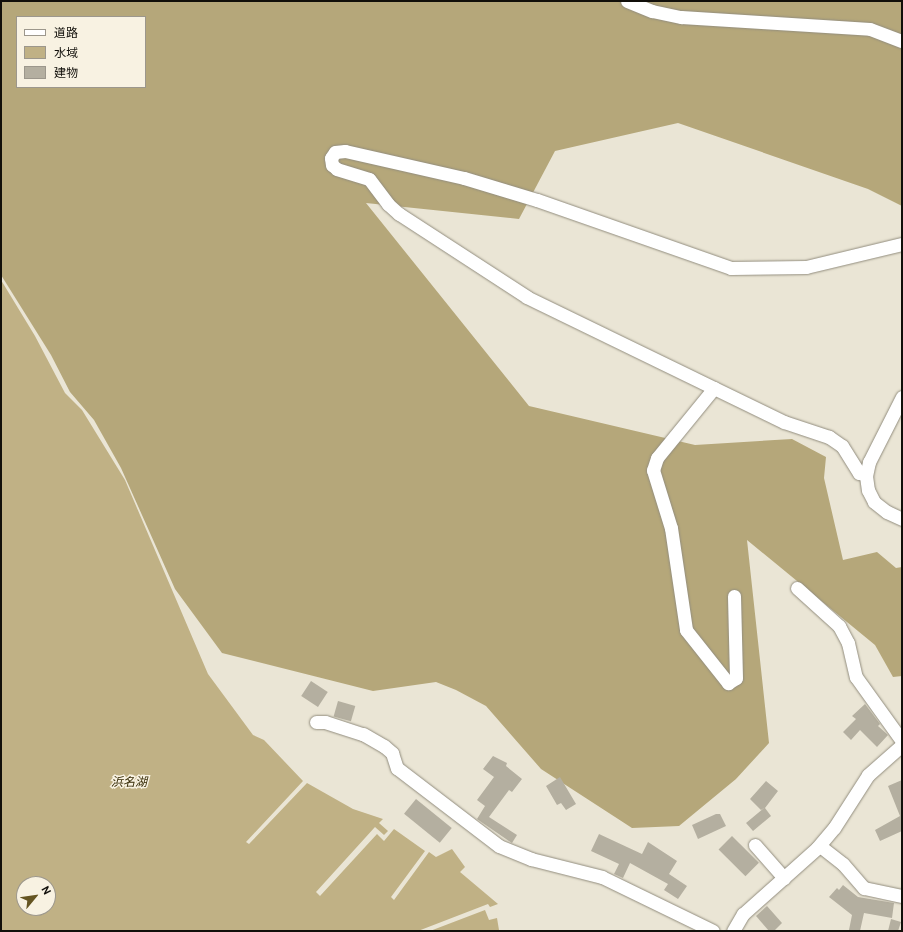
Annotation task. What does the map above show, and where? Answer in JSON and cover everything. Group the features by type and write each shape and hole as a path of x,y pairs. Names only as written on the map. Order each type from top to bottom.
{"street":[{"path":"627,1 652,11 681,17 870,29 902,41"},
{"path":"866,474 859,473 842,446 829,436 784,422 527,297 399,214 388,204 369,179 334,168 331,162 333,155 338,150 345,150 471,180 544,202 731,268 806,267 902,244"},
{"path":"714,388 657,458 653,470 671,528 686,630 728,683 736,678 734,596"},
{"path":"902,397 869,462 866,474 868,490 874,502 887,512 902,519"},
{"path":"797,588 838,626 848,643 856,677 902,741"},
{"path":"316,722 325,722 363,734 384,746 392,753 397,768 499,846 531,859 602,877 713,931"},
{"path":"733,931 743,914 820,846 834,828 868,775 902,745"},
{"path":"755,845 784,878"},
{"path":"820,846 847,868 864,888 902,896"}],"shaded area":[{"path":"1,1 902,1 902,206 868,189 678,123 555,151 519,219 366,203 529,406 695,445 792,439 826,457 824,478 843,560 877,552 896,568 902,567 902,676 893,677 875,645 747,540 769,743 736,779 679,826 632,828 541,769 486,706 456,690 436,682 373,691 222,653 175,589 121,468 94,420 70,392 51,355 1,275"}],"water":[{"name":"浜名湖","path":"1,280 35,336 65,393 82,410 125,480 208,674 253,735 264,740 303,781 246,842 249,844 307,783 353,809 383,819 379,823 388,831 384,835 375,827 316,892 320,896 377,834 384,841 394,829 425,851 391,897 394,900 429,852 436,857 452,849 465,867 460,872 498,904 490,907 488,904 418,931 1,931"},
{"path":"485,910 489,920 497,918 499,930 430,931"}],"building":[{"path":"311,681 328,692 318,707 301,696"},
{"path":"338,701 355,706 351,721 334,716"},
{"path":"865,704 880,724 878,726 888,735 877,747 860,730 851,740 843,732 856,719 852,716"},
{"path":"493,756 507,763 506,766 522,779 512,792 509,790 489,817 517,835 512,843 477,819 485,806 477,800 494,777 483,769"},
{"path":"560,777 576,804 566,810 561,803 557,805 546,786"},
{"path":"902,780 902,831 880,841 875,830 900,816 888,786"},
{"path":"766,781 778,791 765,808 771,816 753,831 746,823 764,808 761,810 750,799"},
{"path":"416,799 452,828 440,843 404,814"},
{"path":"716,814 720,814 726,826 698,839 692,825"},
{"path":"599,834 642,854 648,842 677,861 669,874 687,886 678,899 664,890 668,884 630,863 623,878 614,874 619,864 591,851"},
{"path":"732,836 759,863 745,876 719,849"},
{"path":"843,885 858,897 894,903 892,918 864,913 860,931 849,930 852,915 829,897 837,888 839,890"},
{"path":"767,906 782,923 774,931 769,931 756,916"},
{"path":"891,919 901,922 898,931 888,931"}]}
